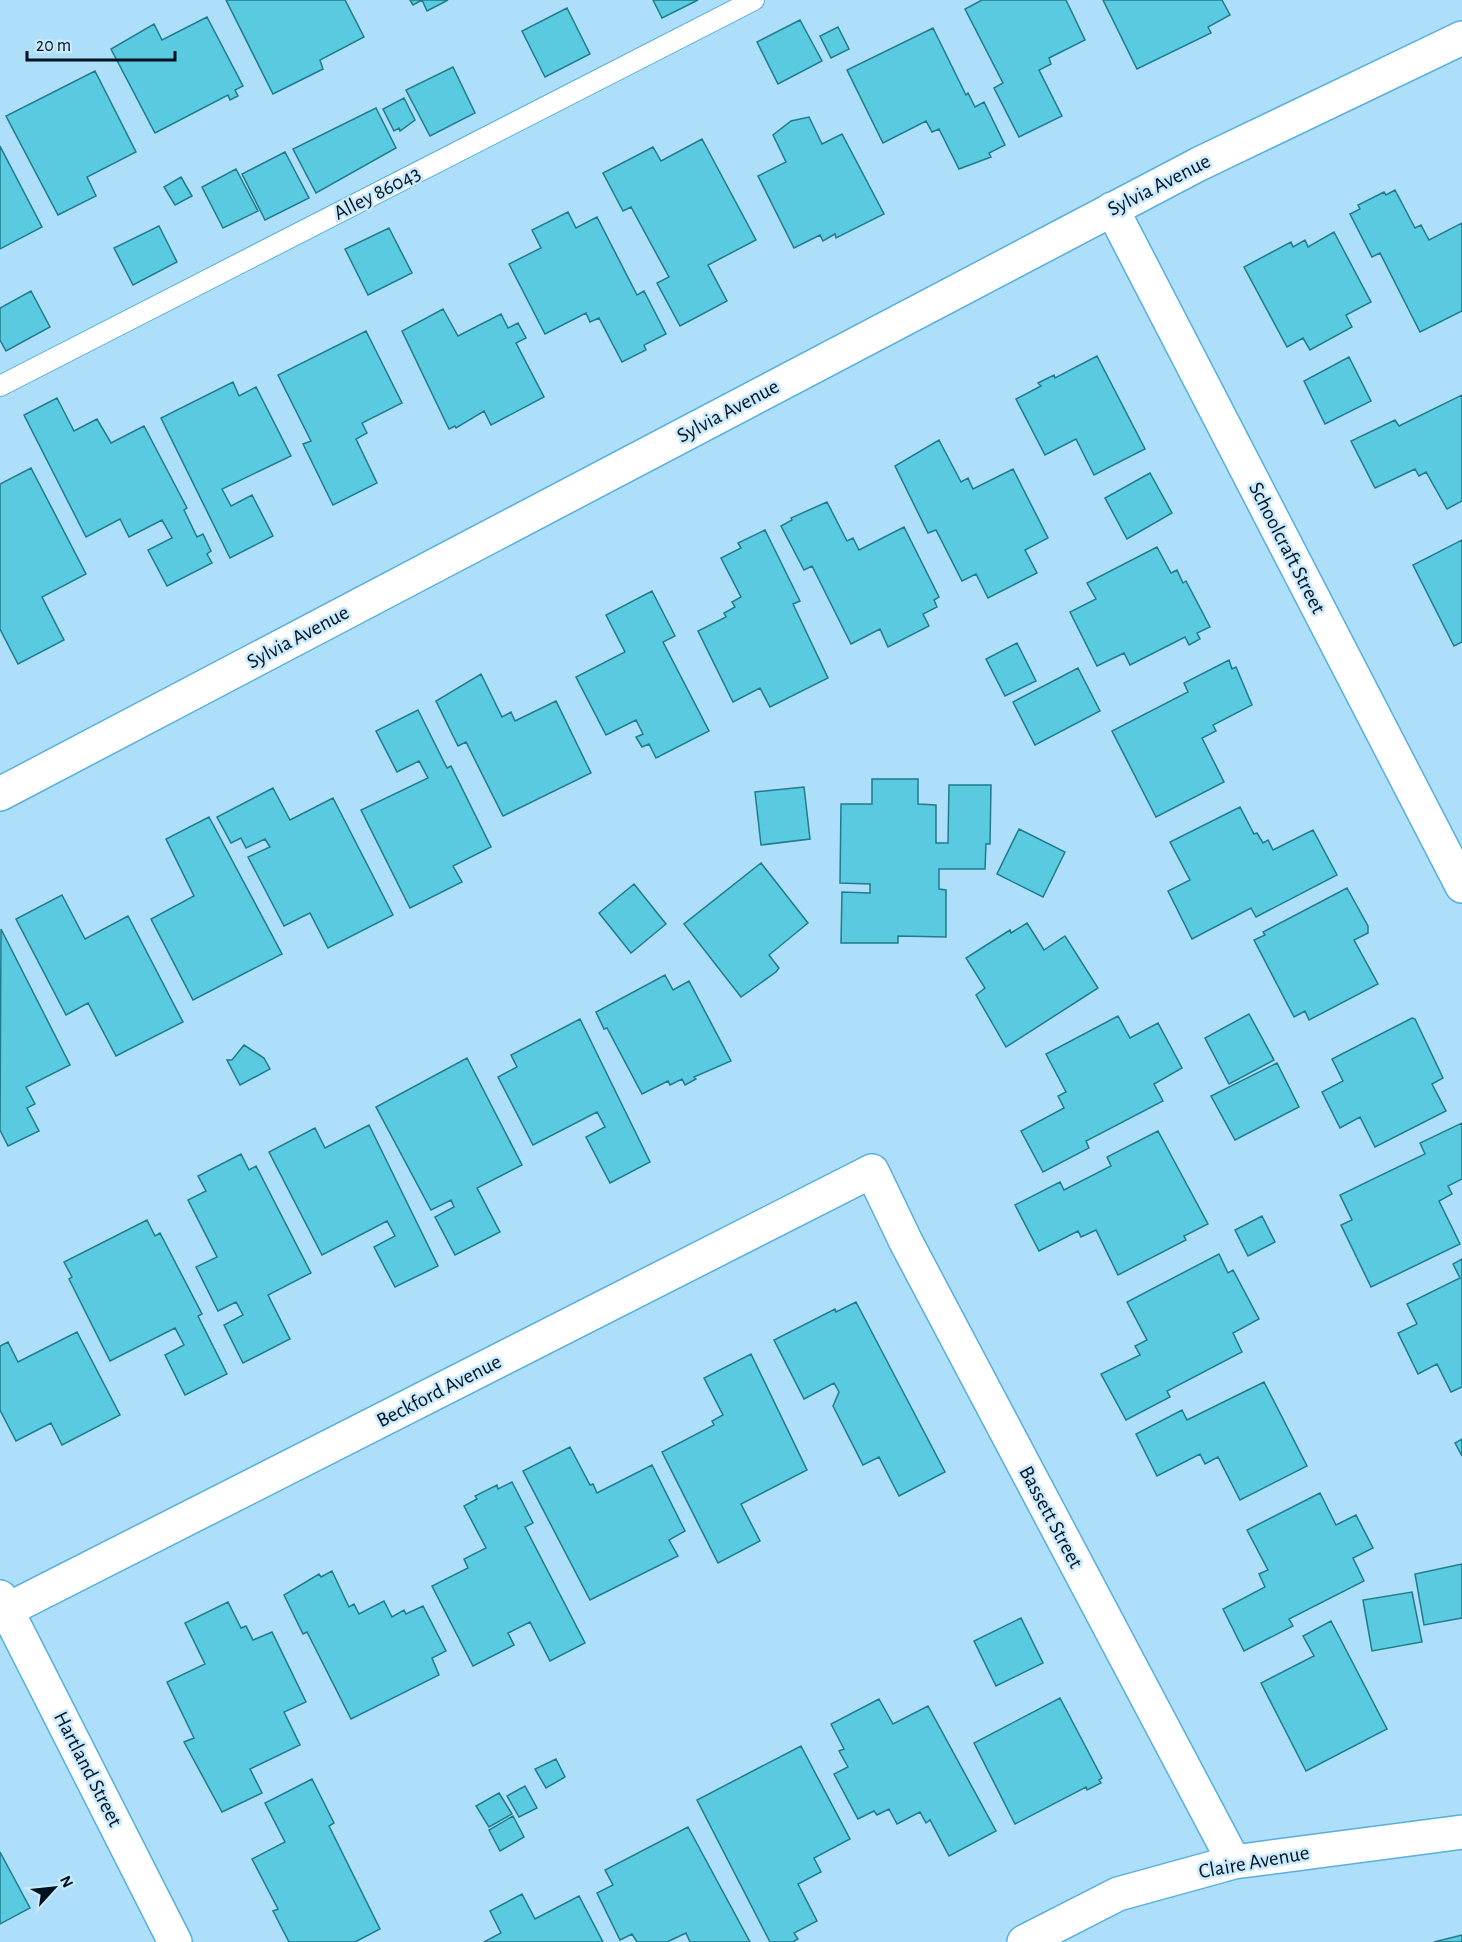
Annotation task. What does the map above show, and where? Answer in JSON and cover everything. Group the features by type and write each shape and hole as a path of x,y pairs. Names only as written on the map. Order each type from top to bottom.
{"street":[{"name":"Sylvia Avenue","path":"0,794 1112,209 1319,104 1462,38"},
{"name":"Schoolcraft Street","path":"1112,209 1462,886"},
{"name":"Beckford Avenue","path":"3,1603 872,1171"},
{"name":"Bassett Street","path":"872,1171 906,1242 1234,1862"},
{"name":"Hartland Street","path":"3,1603 175,1942"},
{"name":"Claire Avenue","path":"1024,1942 1118,1894 1234,1862 1462,1832"}],"lane":[{"name":"Alley 86043","path":"0,386 754,0"}],"building":[{"path":"226,0 345,0 364,37 320,60 323,69 273,94"},
{"path":"410,0 422,0 413,5"},
{"path":"422,0 448,0 427,11"},
{"path":"653,0 698,0 662,18"},
{"path":"982,0 1066,0 1085,40 1049,58 1051,64 1039,70 1062,116 1019,137 994,88 1003,83 965,9"},
{"path":"1103,0 1222,0 1230,15 1208,27 1211,33 1137,69"},
{"path":"567,8 590,54 545,77 522,31"},
{"path":"207,17 243,86 235,90 238,96 230,100 228,95 155,133 111,49 154,24 162,40"},
{"path":"800,20 822,61 778,84 757,42"},
{"path":"838,27 849,49 831,58 820,36"},
{"path":"933,28 966,95 968,93 975,107 984,102 1005,145 989,153 991,157 959,169 939,129 932,132 926,121 883,143 847,70"},
{"path":"453,67 475,113 430,136 406,90"},
{"path":"95,71 136,152 87,177 96,196 58,215 6,116"},
{"path":"404,98 415,120 400,131 399,128 394,131 383,109"},
{"path":"376,108 396,148 316,193 293,149"},
{"path":"809,117 822,144 842,134 884,214 836,238 835,234 823,241 820,235 794,248 758,176 786,162 773,135 791,121"},
{"path":"702,139 756,240 708,265 727,301 680,326 657,283 669,277 631,207 623,211 603,173 653,147 661,161"},
{"path":"0,146 42,227 0,249"},
{"path":"285,152 309,198 265,220 242,174"},
{"path":"236,169 258,211 223,228 202,187"},
{"path":"181,177 192,196 175,205 164,187"},
{"path":"1395,190 1415,228 1421,225 1429,240 1462,223 1462,311 1420,332 1380,253 1372,257 1350,214 1360,209 1358,205 1384,192 1386,195"},
{"path":"568,212 576,228 597,217 637,295 644,291 666,334 644,345 646,350 622,362 599,318 590,322 586,313 545,334 509,264 541,248 532,230"},
{"path":"159,226 177,262 133,285 114,248"},
{"path":"389,228 412,273 368,295 345,249"},
{"path":"1334,232 1371,302 1346,315 1352,327 1310,350 1303,338 1287,347 1244,267 1291,242 1293,247 1305,240 1308,247"},
{"path":"31,291 50,327 6,351 0,340 0,308"},
{"path":"443,309 458,336 501,314 508,328 518,323 526,338 516,343 544,397 491,425 484,411 456,428 455,426 449,429 402,331"},
{"path":"366,331 402,403 362,423 367,433 356,439 377,483 333,505 303,444 311,441 278,375"},
{"path":"1097,356 1145,449 1094,475 1076,439 1045,455 1016,399 1041,386 1038,383 1054,375 1055,378"},
{"path":"1349,357 1371,401 1325,424 1304,381"},
{"path":"233,382 239,396 256,387 291,456 222,489 231,506 252,495 273,536 230,558 161,418"},
{"path":"1462,395 1462,501 1447,509 1426,472 1419,476 1415,469 1375,488 1351,441 1395,420 1399,426"},
{"path":"57,398 74,431 97,419 111,443 144,426 187,508 184,510 197,537 203,534 211,551 207,554 212,563 167,586 148,550 172,538 162,520 129,537 120,519 86,537 24,415"},
{"path":"939,440 961,482 968,478 973,489 1013,469 1048,538 1025,550 1037,573 988,598 976,574 962,581 936,530 928,533 895,466"},
{"path":"31,468 86,574 42,597 64,640 18,664 0,629 0,484"},
{"path":"1150,473 1172,513 1127,539 1105,498"},
{"path":"827,502 847,541 853,538 859,550 904,527 939,597 934,600 937,607 923,614 929,626 888,647 880,629 851,644 812,566 804,570 781,526 792,520 791,518"},
{"path":"765,530 800,601 793,604 828,678 770,707 760,688 733,702 698,631 726,617 724,613 735,607 732,602 741,597 721,558 741,548 738,543"},
{"path":"1462,540 1462,642 1454,646 1413,565"},
{"path":"1157,547 1171,573 1177,570 1183,583 1186,581 1210,627 1197,633 1200,639 1189,645 1185,637 1130,665 1124,653 1097,666 1070,612 1096,599 1087,583"},
{"path":"652,591 675,636 663,642 709,731 656,758 649,744 642,747 636,737 643,734 636,720 606,735 576,677 625,652 606,615"},
{"path":"1017,643 1036,681 1005,696 986,659"},
{"path":"1229,660 1232,669 1236,667 1252,705 1213,725 1216,731 1202,738 1224,782 1156,817 1112,731 1188,692 1184,683"},
{"path":"1078,668 1100,711 1035,745 1013,702"},
{"path":"481,674 502,717 511,712 515,721 556,701 591,773 503,816 466,742 458,746 436,701"},
{"path":"418,710 447,768 451,766 491,847 453,866 462,882 410,908 361,810 428,778 419,761 397,772 376,731"},
{"path":"872,779 918,779 918,804 936,805 936,843 948,843 949,785 991,785 990,844 986,844 985,869 939,869 939,889 946,890 946,937 898,936 898,943 841,943 842,892 870,893 870,884 840,883 841,804 872,804"},
{"path":"804,787 810,839 761,845 755,792"},
{"path":"273,788 290,820 333,798 393,915 328,948 310,913 284,926 248,857 270,847 265,839 246,848 241,838 231,843 217,817"},
{"path":"1240,807 1254,834 1257,833 1263,843 1268,840 1273,850 1313,830 1337,875 1256,917 1251,908 1192,939 1168,891 1190,880 1170,842"},
{"path":"209,817 282,954 193,1000 151,919 194,896 166,839"},
{"path":"1019,829 1065,852 1043,897 997,874"},
{"path":"761,863 808,923 769,955 779,968 776,972 741,997 684,924"},
{"path":"634,884 666,924 631,953 599,913"},
{"path":"1347,888 1368,926 1368,933 1354,940 1378,984 1309,1020 1305,1011 1294,1017 1254,940 1265,935 1263,932"},
{"path":"62,895 85,939 128,916 183,1022 116,1056 88,1003 66,1015 16,919"},
{"path":"1027,923 1044,950 1065,936 1098,988 1006,1047 976,995 985,988 966,958 1010,930 1011,933"},
{"path":"1,929 70,1065 26,1087 35,1104 27,1108 39,1131 8,1146 0,1130"},
{"path":"665,975 673,990 689,981 731,1061 694,1077 696,1079 685,1085 682,1079 670,1085 668,1081 642,1094 596,1012"},
{"path":"1249,1014 1274,1060 1229,1084 1205,1038"},
{"path":"1118,1016 1130,1038 1158,1023 1182,1068 1154,1084 1163,1101 1086,1141 1089,1148 1043,1172 1021,1131 1064,1108 1058,1096 1066,1092 1046,1054"},
{"path":"1412,1018 1415,1019 1443,1078 1432,1084 1446,1111 1375,1147 1360,1117 1340,1128 1322,1092 1343,1081 1332,1059"},
{"path":"580,1019 650,1162 610,1183 586,1137 605,1127 597,1112 533,1145 498,1077 517,1067 511,1055"},
{"path":"244,1045 264,1058 270,1069 240,1085 227,1060 232,1060"},
{"path":"467,1058 522,1165 477,1188 500,1232 455,1255 435,1217 454,1207 451,1200 431,1210 376,1107"},
{"path":"1277,1063 1299,1107 1235,1140 1211,1096"},
{"path":"1462,1123 1462,1179 1448,1186 1452,1194 1439,1201 1460,1244 1371,1287 1341,1225 1352,1220 1340,1195 1425,1154 1420,1143"},
{"path":"369,1125 438,1266 395,1287 374,1247 395,1236 387,1221 322,1255 269,1152 315,1128 325,1148"},
{"path":"1158,1131 1208,1224 1184,1236 1186,1240 1118,1275 1096,1230 1081,1237 1078,1231 1039,1251 1015,1205 1060,1182 1064,1190 1111,1166 1107,1157"},
{"path":"241,1154 249,1170 256,1166 311,1273 268,1295 290,1339 243,1363 224,1325 243,1315 236,1302 218,1311 196,1267 217,1257 188,1200 206,1191 198,1176"},
{"path":"1262,1216 1275,1242 1248,1256 1235,1230"},
{"path":"147,1220 155,1236 160,1233 202,1314 198,1316 227,1374 185,1395 165,1355 184,1345 175,1328 110,1361 69,1279 72,1277 64,1262"},
{"path":"1219,1254 1228,1273 1233,1270 1259,1319 1233,1333 1242,1352 1167,1391 1170,1397 1126,1420 1101,1374 1140,1355 1135,1346 1147,1340 1127,1302"},
{"path":"1462,1259 1462,1387 1451,1392 1437,1364 1418,1374 1398,1333 1417,1324 1407,1304 1460,1278 1453,1264"},
{"path":"856,1302 945,1472 899,1496 879,1457 863,1465 833,1406 839,1392 834,1383 804,1399 774,1340 835,1309 836,1312"},
{"path":"77,1332 120,1415 62,1445 51,1423 16,1441 0,1410 0,1346 8,1342 18,1362"},
{"path":"751,1354 807,1470 741,1504 760,1541 718,1563 662,1452 714,1425 712,1421 723,1415 704,1378"},
{"path":"1264,1382 1307,1466 1240,1500 1218,1457 1205,1464 1200,1454 1157,1476 1136,1434 1182,1410 1187,1420"},
{"path":"1462,1439 1462,1456 1455,1443"},
{"path":"570,1447 590,1485 593,1484 597,1493 652,1465 685,1531 669,1540 678,1556 590,1600 523,1471"},
{"path":"512,1482 533,1523 525,1527 585,1643 550,1661 530,1622 508,1633 514,1645 473,1666 432,1586 468,1568 464,1559 486,1548 464,1506 477,1499 475,1496 497,1485 498,1489"},
{"path":"1320,1493 1336,1525 1356,1515 1373,1548 1353,1558 1364,1581 1289,1619 1293,1626 1244,1651 1223,1609 1265,1587 1259,1574 1268,1570 1247,1530"},
{"path":"1462,1564 1462,1618 1424,1625 1415,1574"},
{"path":"332,1571 349,1607 354,1604 359,1614 384,1601 392,1617 404,1610 406,1614 423,1606 446,1651 432,1658 439,1675 351,1719 307,1632 303,1634 284,1595 319,1574 321,1577"},
{"path":"1412,1592 1422,1642 1372,1651 1363,1600"},
{"path":"228,1602 241,1628 246,1626 253,1640 272,1632 306,1702 284,1712 300,1745 250,1769 262,1793 222,1812 184,1742 194,1738 167,1682 205,1664 185,1623"},
{"path":"1021,1618 1043,1663 996,1686 974,1641"},
{"path":"1331,1621 1387,1729 1306,1771 1261,1683 1314,1656 1303,1636"},
{"path":"1060,1698 1102,1778 1099,1780 1101,1783 1087,1790 1086,1787 1015,1824 974,1743"},
{"path":"879,1699 893,1724 928,1706 996,1831 949,1856 930,1820 926,1823 920,1812 897,1824 889,1809 877,1815 874,1811 858,1819 834,1774 848,1767 839,1751 844,1749 831,1724"},
{"path":"801,1746 850,1839 814,1858 821,1872 798,1884 817,1921 794,1933 798,1939 793,1942 770,1942 697,1800"},
{"path":"556,1759 565,1777 546,1788 535,1769"},
{"path":"312,1779 334,1823 329,1826 380,1929 355,1942 289,1942 273,1911 278,1909 252,1859 285,1842 265,1803"},
{"path":"525,1786 537,1808 519,1817 507,1796"},
{"path":"499,1793 512,1814 489,1827 476,1806"},
{"path":"513,1816 524,1837 500,1851 489,1830"},
{"path":"688,1827 750,1942 690,1942 686,1933 667,1942 637,1942 632,1934 620,1940 597,1893 613,1885 605,1870"},
{"path":"0,1852 30,1908 0,1924"},
{"path":"522,1894 535,1919 579,1896 603,1942 484,1942 501,1933 490,1911"},
{"path":"1462,1935 1462,1942 1434,1942"}]}
